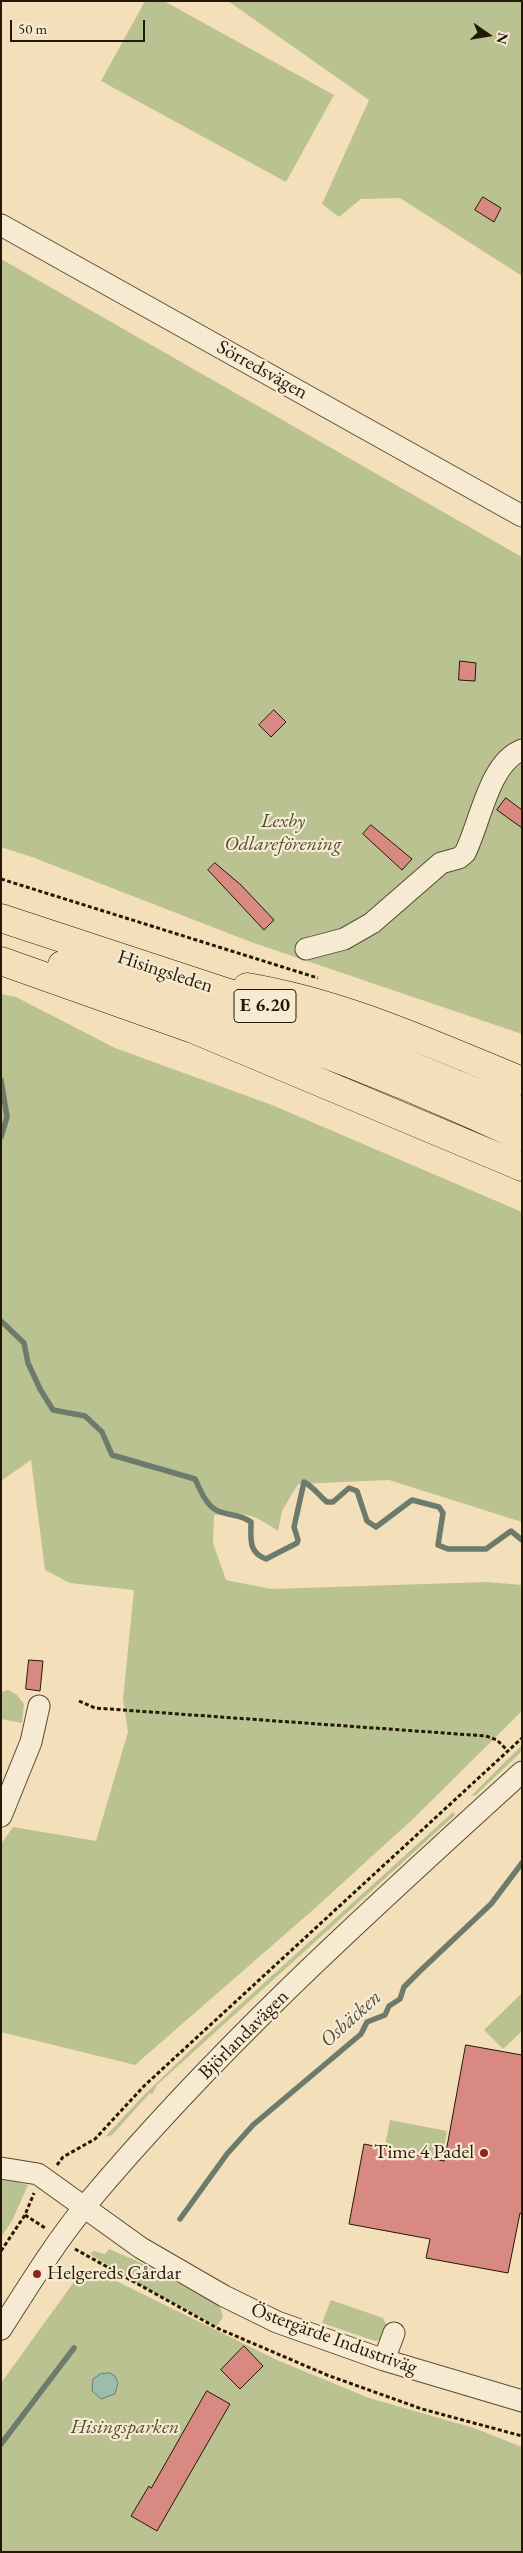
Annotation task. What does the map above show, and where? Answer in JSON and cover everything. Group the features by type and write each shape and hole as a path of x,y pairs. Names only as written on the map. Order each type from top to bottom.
{"highway":[{"name":"Hisingsleden","path":"1,918 253,1002 522,1111"},
{"name":"Hisingsleden","path":"1,946 167,996 233,1019 475,1116 522,1137"},
{"path":"1,961 193,1029 522,1167"},
{"path":"172,974 291,994 373,1020 522,1081"}],"street":[{"name":"Sörredsvägen","path":"1,225 522,516"},
{"path":"306,949 344,939 372,923 441,863 459,858 465,854 502,764 514,753 522,750"},
{"path":"1,1816 31,1742 39,1706"},
{"name":"Björlandavägen","path":"1,2329 86,2206 210,2067 358,1922 522,1772"},
{"name":"Östergärde Industriväg","path":"1,2168 38,2174 86,2206 141,2248 224,2296 277,2322 384,2360 522,2401"},
{"path":"384,2360 394,2333"}],"path":[{"path":"1,879 324,980"},
{"path":"79,1701 95,1708 486,1736 497,1740 508,1751"},
{"path":"1,2251 25,2215 34,2194 63,2157 94,2139 144,2086 522,1738"},
{"path":"84,2256 217,2328 327,2375 422,2409 522,2436"}],"green space":[{"path":"145,1 164,1 334,95 286,182 101,81"},
{"path":"228,1 522,1 522,276 400,198 361,199 339,217 322,204 369,100"},
{"name":"Lexby Odlareförening","path":"1,259 522,557 522,1034 251,942 32,857 1,847"},
{"path":"1,994 16,997 115,1048 272,1105 522,1212 522,1522 389,1480 298,1484 282,1511 278,1531 255,1517 248,1515 233,1513 214,1515 213,1543 226,1580 271,1589 487,1582 522,1585 522,1711 414,1818 314,1909 135,2065 1,2032 1,1844 13,1827 96,1841 128,1732 123,1699 134,1590 70,1583 45,1570 31,1460 1,1481"},
{"path":"8,1690 17,1695 24,1704 22,1723 1,1719 1,1692"},
{"path":"522,1745 522,1751 476,1795 471,1796"},
{"path":"453,1812 455,1815 157,2085 152,2094 150,2093 112,2135 105,2137 142,2097 203,2038"},
{"path":"522,1993 522,2031 503,2049 484,2030"},
{"path":"390,2120 447,2131 442,2157 385,2146"},
{"path":"1,2178 28,2185 12,2221 1,2237"},
{"path":"109,2249 137,2261 220,2306 223,2317 217,2326 140,2285 90,2254 94,2251 105,2254"},
{"name":"Hisingsparken","path":"79,2275 108,2277 277,2360 369,2398 474,2428 522,2447 522,2552 1,2552 1,2383"},
{"path":"331,2300 383,2318 387,2326 380,2340 375,2341 322,2323"}],"shaded area":[{"path":"110,2373 115,2376 118,2383 115,2394 101,2399 92,2391 93,2379 100,2374"}],"building":[{"path":"483,197 501,208 494,222 475,210"},
{"path":"460,661 476,663 475,681 459,680"},
{"path":"274,710 286,722 271,737 259,725"},
{"path":"506,798 522,810 522,828 497,810"},
{"path":"371,825 412,859 402,870 363,834"},
{"path":"215,863 241,885 274,920 264,930 208,870"},
{"path":"29,1660 43,1661 40,1691 26,1689"},
{"name":"Time 4 Padel","path":"466,2045 522,2055 522,2214 520,2213 508,2273 426,2258 430,2239 349,2224 364,2144 444,2161"},
{"path":"244,2346 263,2366 240,2389 221,2370"},
{"path":"207,2391 230,2404 157,2531 131,2516 149,2486 151,2488"}],"waterway":[{"path":"1,1080 7,1117 1,1137"},
{"path":"1,1321 24,1343 28,1363 40,1389 53,1410 85,1416 102,1432 112,1455 195,1479 204,1497 214,1509 251,1522 253,1549 266,1559 297,1543 298,1540 294,1527 304,1482 327,1502 333,1502 349,1488 357,1491 367,1521 376,1527 412,1500 439,1507 443,1513 438,1545 448,1549 486,1549 511,1531 522,1540"},
{"name":"Osbäcken","path":"180,2219 227,2154 253,2125 361,2034 367,2022 385,2015 389,2006 400,1999 404,1987 491,1904 522,1863"},
{"name":"Osbäcken","path":"1,2444 74,2348"}],"place":[{"name":"Time 4 Padel","path":"484,2153"},
{"name":"Helgereds Gårdar","path":"37,2274"}]}
